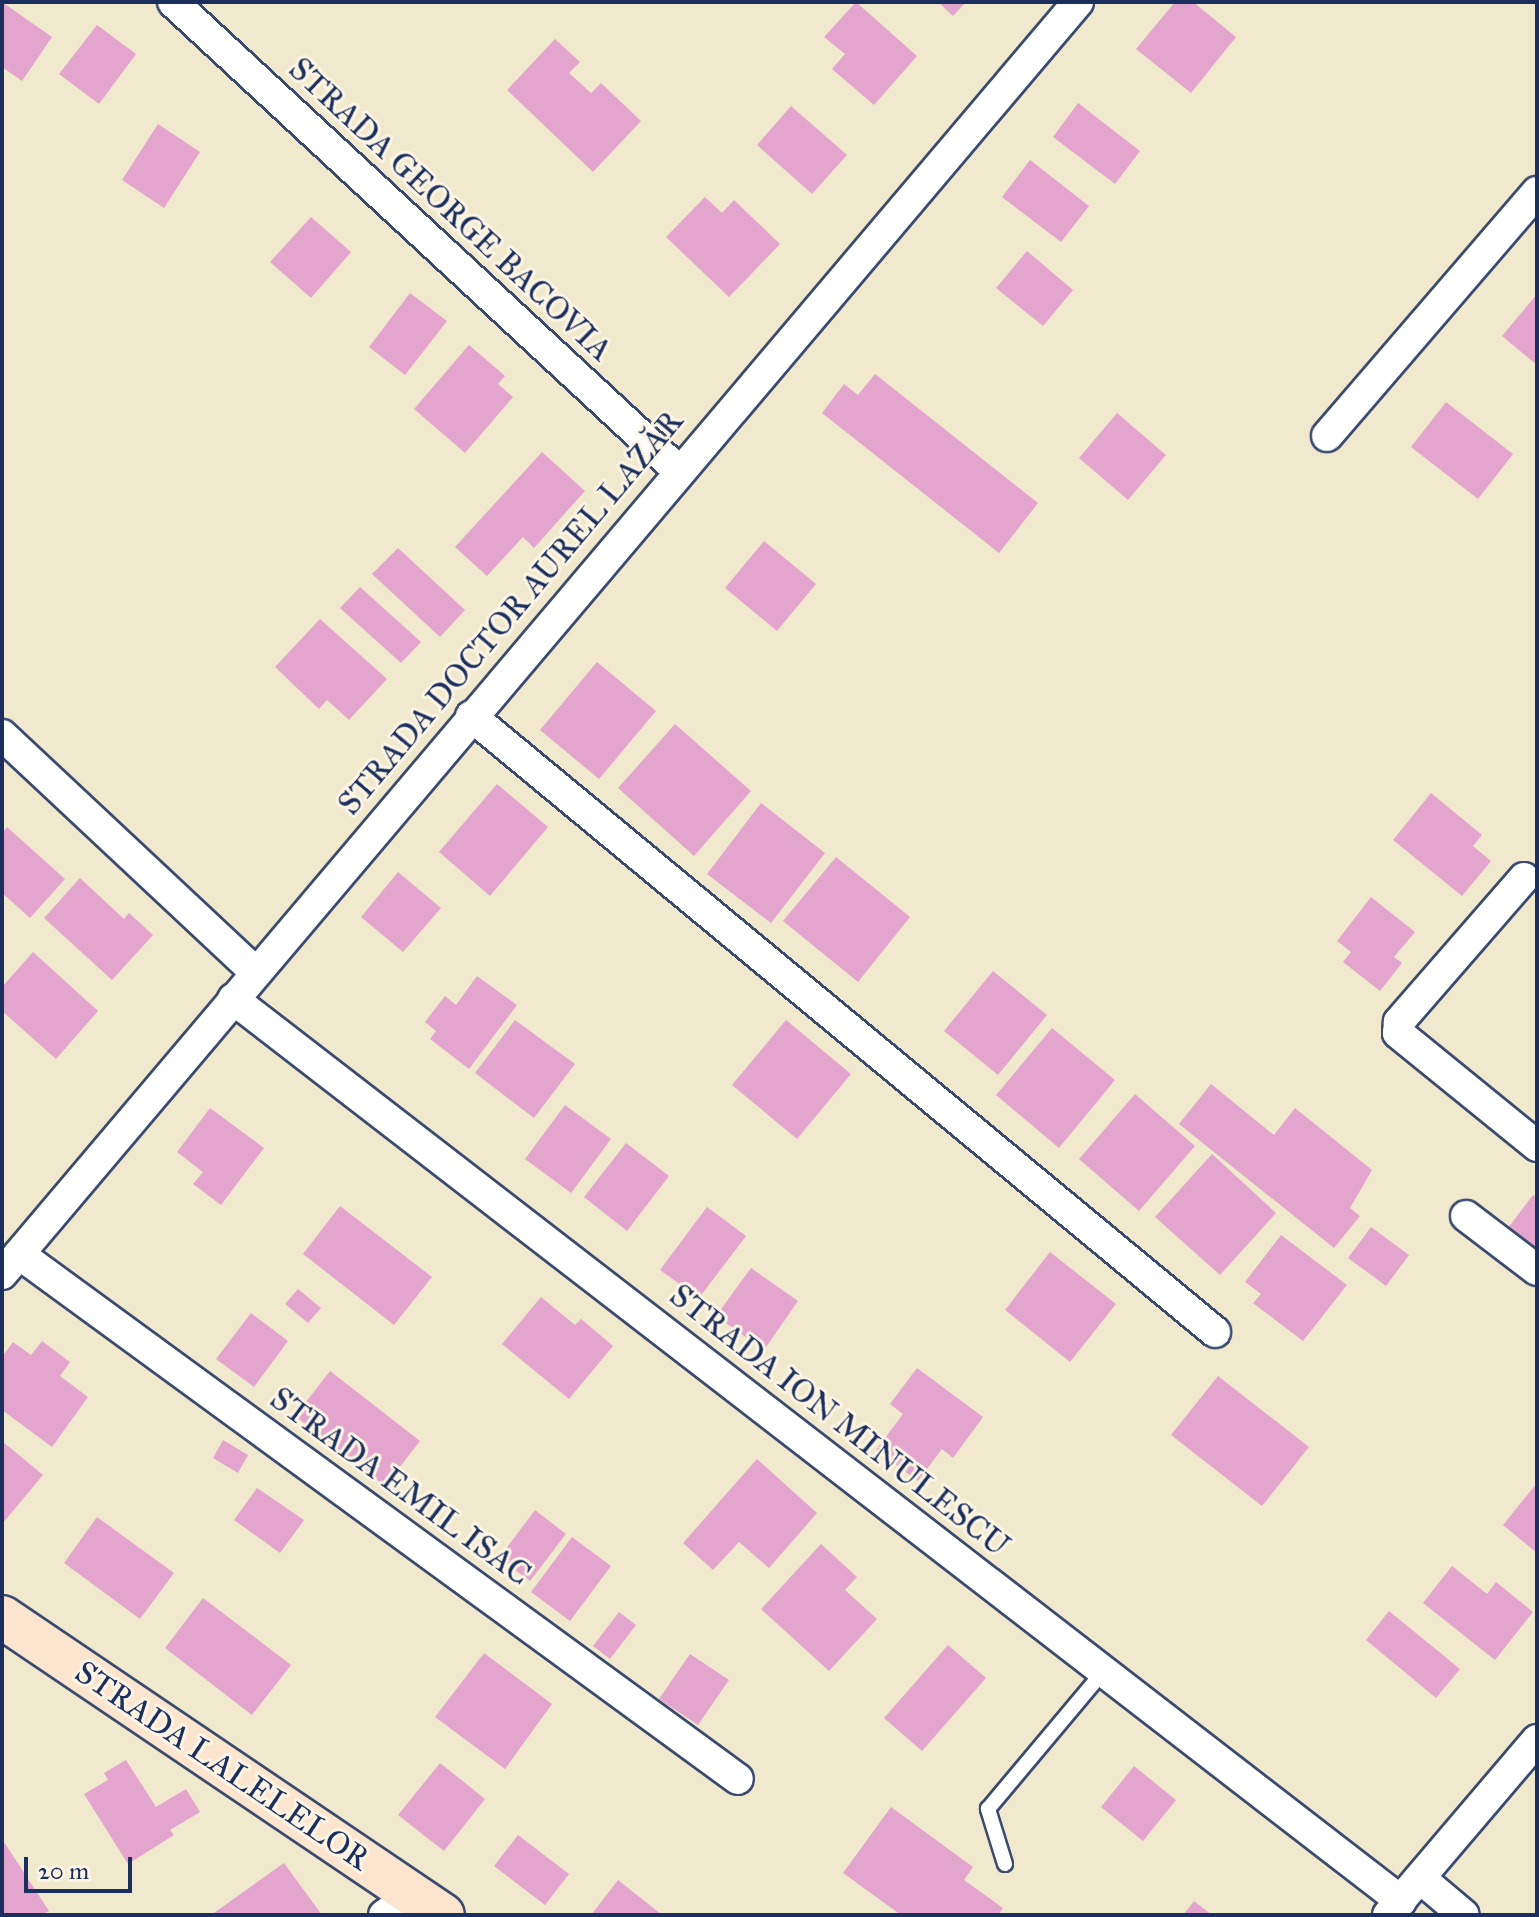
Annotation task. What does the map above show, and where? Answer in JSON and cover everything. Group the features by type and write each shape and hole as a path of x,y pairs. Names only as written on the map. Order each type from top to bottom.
{"main road":[{"name":"STRADA LALELELOR","path":"2,1617 413,1908"}],"street":[{"name":"STRADA GEORGE BACOVIA","path":"173,2 679,471"},
{"name":"STRADA DOCTOR AUREL LAZĂR","path":"11,1264 254,971 1078,2"},
{"path":"1327,436 1537,192"},
{"path":"471,716 1215,1332"},
{"path":"2,735 254,971"},
{"path":"1524,878 1399,1022 1398,1033 1537,1146"},
{"name":"STRADA ION MINULESCU","path":"233,999 1403,1898 1464,1915"},
{"path":"1466,1216 1537,1270"},
{"name":"STRADA EMIL ISAC","path":"11,1264 738,1779"},
{"path":"1403,1898 1537,1740"}],"lane":[{"path":"1005,1864 988,1809 1104,1671"}],"building":[{"path":"2,2 52,37 22,81 2,67"},
{"path":"856,2 917,56 874,105 832,69 845,54 824,37"},
{"path":"938,2 966,2 953,16"},
{"path":"1175,2 1193,2 1236,37 1191,93 1136,49"},
{"path":"97,25 136,54 99,104 59,74"},
{"path":"555,39 580,62 569,73 591,93 601,83 641,121 593,172 507,90"},
{"path":"1078,103 1140,151 1115,184 1053,137"},
{"path":"791,106 847,155 812,194 757,145"},
{"path":"158,124 200,152 164,208 122,180"},
{"path":"1030,160 1089,206 1061,242 1002,197"},
{"path":"705,197 722,213 734,200 780,244 729,297 666,237"},
{"path":"311,217 351,252 311,298 270,262"},
{"path":"1027,251 1073,290 1043,326 996,288"},
{"path":"410,293 447,321 405,375 369,347"},
{"path":"1537,294 1537,365 1502,336"},
{"path":"469,345 505,376 498,384 513,397 465,453 414,409"},
{"path":"875,374 1038,503 999,553 822,413 844,384 858,395"},
{"path":"1446,402 1513,454 1478,499 1411,447"},
{"path":"1117,413 1166,455 1128,500 1079,458"},
{"path":"542,452 585,491 534,548 523,537 487,576 455,547"},
{"path":"764,541 816,584 777,631 725,588"},
{"path":"398,548 465,610 440,637 372,574"},
{"path":"360,587 421,642 401,663 340,608"},
{"path":"320,619 387,679 349,720 327,700 319,709 275,667"},
{"path":"597,662 656,711 599,779 540,730"},
{"path":"675,724 751,791 694,856 618,788"},
{"path":"497,784 548,827 490,896 439,852"},
{"path":"1431,793 1482,835 1473,846 1491,861 1462,896 1393,840"},
{"path":"761,803 825,853 771,923 707,874"},
{"path":"7,827 65,879 30,918 2,893 2,833"},
{"path":"836,857 910,917 858,982 783,921"},
{"path":"398,872 441,908 403,952 361,917"},
{"path":"80,878 124,919 129,913 153,935 112,980 44,918"},
{"path":"1371,897 1415,932 1394,957 1402,963 1380,991 1343,962 1351,952 1337,941"},
{"path":"33,952 98,1011 56,1059 2,1011 2,987"},
{"path":"993,971 1047,1015 998,1075 944,1031"},
{"path":"477,976 517,1005 469,1069 430,1039 436,1031 425,1022 445,996 456,1005"},
{"path":"515,1020 575,1064 534,1118 475,1073"},
{"path":"786,1020 851,1074 797,1139 732,1085"},
{"path":"1052,1028 1115,1080 1059,1148 996,1095"},
{"path":"1211,1084 1274,1135 1295,1108 1372,1170 1350,1208 1360,1216 1334,1248 1179,1124"},
{"path":"1135,1094 1195,1146 1139,1211 1079,1159"},
{"path":"565,1105 611,1139 571,1193 525,1159"},
{"path":"210,1108 264,1148 221,1205 193,1184 203,1172 177,1152"},
{"path":"626,1143 669,1176 627,1231 584,1197"},
{"path":"1212,1154 1276,1213 1220,1275 1155,1217"},
{"path":"1533,1195 1537,1198 1537,1263 1501,1237"},
{"path":"340,1206 432,1277 394,1325 303,1254"},
{"path":"707,1207 746,1236 699,1298 660,1270"},
{"path":"1371,1227 1409,1255 1386,1286 1348,1258"},
{"path":"1281,1235 1347,1285 1303,1341 1253,1303 1261,1294 1245,1282"},
{"path":"1050,1252 1116,1304 1070,1362 1005,1310"},
{"path":"751,1268 798,1301 764,1350 716,1316"},
{"path":"298,1289 321,1308 308,1323 285,1304"},
{"path":"541,1297 575,1325 581,1319 613,1346 569,1399 502,1344"},
{"path":"251,1313 288,1341 254,1387 216,1359"},
{"path":"42,1341 70,1362 60,1376 88,1397 52,1447 2,1410 2,1357 13,1342 31,1355"},
{"path":"917,1368 983,1417 953,1458 942,1449 918,1481 876,1450 903,1414 890,1404"},
{"path":"330,1371 420,1441 385,1486 295,1416"},
{"path":"1218,1376 1309,1447 1262,1506 1171,1435"},
{"path":"223,1440 248,1455 238,1473 213,1458"},
{"path":"2,1441 43,1475 2,1524"},
{"path":"757,1459 817,1513 769,1568 739,1542 713,1570 683,1543"},
{"path":"1537,1483 1537,1553 1503,1525"},
{"path":"257,1488 304,1520 280,1553 234,1520"},
{"path":"535,1510 566,1534 530,1581 499,1558"},
{"path":"97,1517 174,1573 140,1619 64,1563"},
{"path":"572,1537 611,1566 570,1621 531,1592"},
{"path":"821,1544 857,1577 845,1590 877,1619 829,1671 761,1609"},
{"path":"1452,1566 1487,1594 1496,1582 1533,1612 1495,1660 1423,1603"},
{"path":"203,1598 291,1665 252,1715 165,1648"},
{"path":"1389,1611 1460,1669 1436,1698 1366,1640"},
{"path":"619,1612 636,1625 610,1659 593,1646"},
{"path":"948,1645 986,1678 922,1751 884,1718"},
{"path":"484,1653 552,1704 505,1769 435,1717"},
{"path":"690,1654 729,1680 698,1725 659,1699"},
{"path":"126,1760 156,1807 186,1789 200,1812 170,1830 174,1835 128,1864 84,1794 108,1780 104,1773"},
{"path":"440,1763 485,1799 444,1851 398,1815"},
{"path":"1134,1766 1176,1800 1143,1841 1101,1807"},
{"path":"891,1807 973,1867 964,1880 1003,1908 998,1915 901,1915 843,1873"},
{"path":"518,1835 569,1874 545,1905 494,1866"},
{"path":"2,1839 49,1911 42,1915 2,1915"},
{"path":"284,1863 322,1915 211,1915"},
{"path":"618,1880 662,1915 591,1915"},
{"path":"1194,1901 1212,1915 1183,1915"}]}
